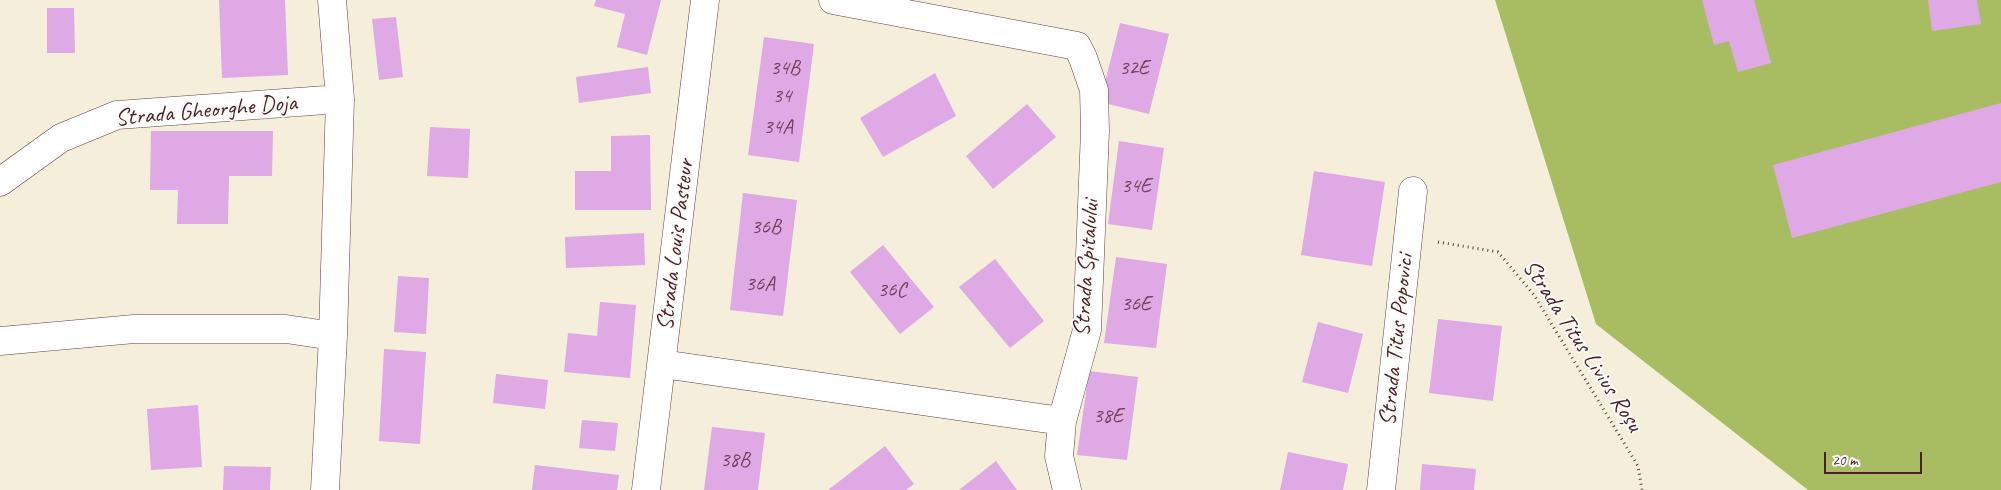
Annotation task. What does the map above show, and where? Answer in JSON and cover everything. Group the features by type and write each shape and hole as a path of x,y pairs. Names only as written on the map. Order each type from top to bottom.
{"street":[{"path":"325,490 334,336 340,98 332,0"},
{"name":"Strada Louis Pasteur","path":"646,490 705,0"},
{"name":"Strada Spitalului","path":"833,0 1076,46 1083,58 1094,90 1095,131 1087,330 1062,420 1059,456 1067,490"},
{"name":"Strada Gheorghe Doja","path":"0,182 61,138 117,115 340,98"},
{"name":"Strada Titus Popovici","path":"1381,490 1413,191"},
{"path":"0,340 134,329 286,329 334,336"},
{"path":"662,364 1062,420"}],"path":[{"name":"Strada Titus Livius Roșu","path":"1408,237 1498,252 1534,295 1638,466 1642,490"}],"green space":[{"path":"1495,0 2001,0 2001,490 1808,490 1596,324"}],"building":[{"path":"219,0 285,0 288,75 222,78"},
{"path":"596,0 661,0 647,55 617,47 625,14 594,6"},
{"path":"1702,0 1754,0 1771,63 1738,72 1729,41 1714,45"},
{"path":"1928,0 1977,0 1981,24 1932,31"},
{"path":"47,8 74,8 75,53 47,53"},
{"path":"396,17 403,77 379,80 372,19"},
{"path":"1120,23 1169,34 1149,114 1100,102"},
{"path":"764,37 814,44 799,162 748,155"},
{"path":"648,67 651,93 579,103 576,77"},
{"path":"935,73 956,116 883,157 860,118"},
{"path":"2001,103 2001,182 1792,238 1773,165"},
{"path":"1027,104 1056,137 993,189 966,156"},
{"path":"430,127 470,129 468,178 427,176"},
{"path":"151,131 273,131 272,176 229,176 228,224 177,224 178,190 150,190"},
{"path":"650,135 651,210 575,210 575,171 611,171 611,136"},
{"path":"1119,141 1164,148 1152,230 1108,224"},
{"path":"1314,171 1385,182 1372,266 1301,255"},
{"path":"743,193 797,200 783,316 730,310"},
{"path":"644,233 645,265 566,268 565,237"},
{"path":"883,245 934,307 900,334 850,272"},
{"path":"1116,257 1167,264 1156,348 1104,343"},
{"path":"995,259 1044,321 1010,348 959,287"},
{"path":"398,276 429,278 426,334 394,332"},
{"path":"600,302 636,305 630,378 564,372 568,333 597,336"},
{"path":"1438,319 1502,326 1493,401 1429,393"},
{"path":"1318,322 1363,334 1348,393 1302,382"},
{"path":"384,349 426,352 420,444 379,441"},
{"path":"1089,371 1138,377 1127,460 1077,455"},
{"path":"496,374 548,380 545,409 493,403"},
{"path":"198,405 202,467 151,470 147,409"},
{"path":"582,420 618,423 615,451 579,448"},
{"path":"712,427 765,433 758,490 704,490"},
{"path":"885,446 914,484 906,490 828,490"},
{"path":"1288,452 1348,464 1343,490 1280,490"},
{"path":"996,461 1017,490 959,490"},
{"path":"1422,464 1476,469 1474,490 1420,490"},
{"path":"535,465 619,475 617,490 532,490"},
{"path":"224,466 271,467 270,490 223,490"}]}
